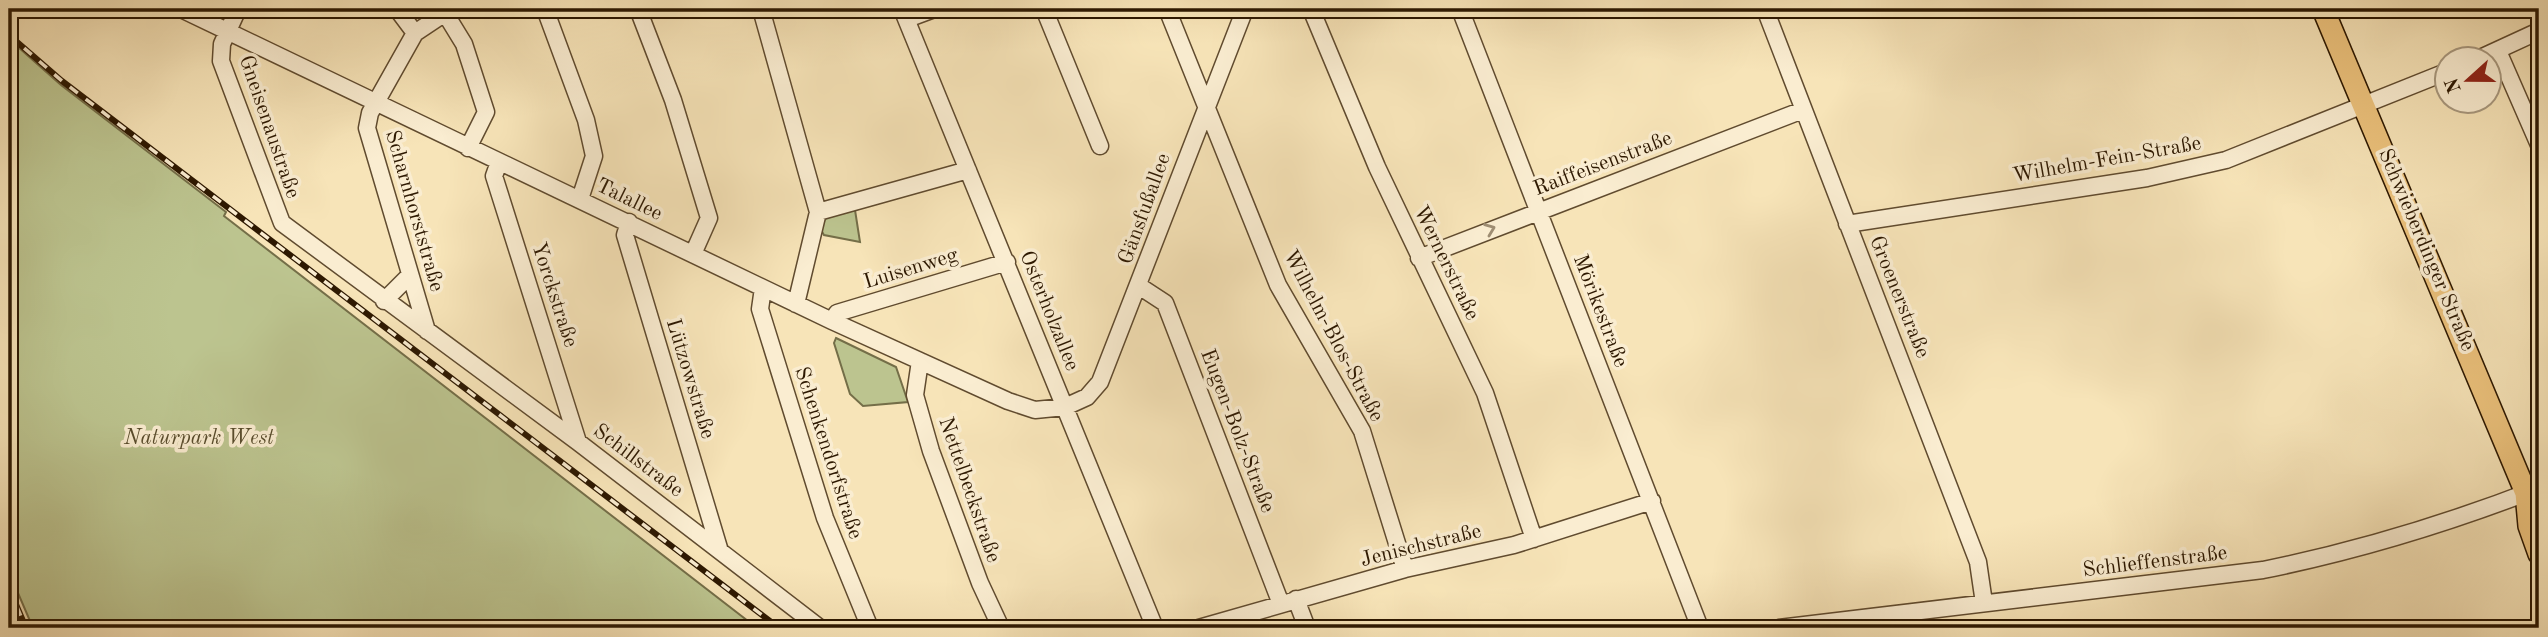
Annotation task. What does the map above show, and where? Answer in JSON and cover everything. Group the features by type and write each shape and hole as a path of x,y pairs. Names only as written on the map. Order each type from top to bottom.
{"main road":[{"name":"Schwieberdinger Straße","path":"2323,9 2535,497 2529,526 2539,554"}],"street":[{"name":"Talallee","path":"181,9 920,361 1023,407 1048,411 1065,407"},
{"name":"Gneisenaustraße","path":"238,9 222,44 221,61 282,223 427,331"},
{"path":"397,9 415,33"},
{"path":"545,9 586,120 594,156 580,199"},
{"path":"638,9 673,100 709,219 694,254"},
{"path":"761,9 818,212 796,304"},
{"path":"905,14 934,9"},
{"path":"1044,9 1100,146"},
{"name":"Wilhelm-Blos-Straße","path":"1167,9 1279,285 1362,431 1405,569"},
{"name":"Gänsfußallee","path":"1065,407 1087,397 1100,382 1245,9"},
{"name":"Wernerstraße","path":"1311,9 1377,167 1485,393 1534,538"},
{"name":"Mörikestraße","path":"1461,9 1700,628"},
{"name":"Groenerstraße","path":"1765,9 1978,562 1984,603"},
{"path":"375,103 415,33 448,11 464,44 486,111 468,148"},
{"name":"Osterholzallee","path":"905,14 1155,628"},
{"path":"2502,49 2539,31"},
{"path":"2502,60 2539,145"},
{"name":"Wilhelm-Fein-Straße","path":"1847,224 2147,178 2225,160 2432,78"},
{"name":"Scharnhorststraße","path":"375,103 367,128 427,331"},
{"name":"Raiffeisenstraße","path":"1419,258 1803,110"},
{"name":"Yorckstraße","path":"499,162 494,176 578,442"},
{"path":"818,212 968,170"},
{"name":"Lützowstraße","path":"629,222 625,235 719,548"},
{"name":"Luisenweg","path":"832,321 837,313 1007,262"},
{"path":"384,301 410,275"},
{"name":"Eugen-Bolz-Straße","path":"1139,286 1165,303 1288,602 1307,628"},
{"name":"Schenkendorfstraße","path":"763,288 760,309 825,518 870,628"},
{"name":"Schillstraße","path":"427,331 719,548 820,628"},
{"name":"Nettelbeckstraße","path":"920,361 915,395 931,452 979,583 1001,628"},
{"name":"Schlieffenstraße","path":"1779,628 2263,570 2418,531 2535,497"},
{"name":"Jenischstraße","path":"1199,628 1405,569 1534,538 1652,501"}],"green space":[{"name":"Naturpark West","path":"9,39 61,85 226,212 224,216 757,628 33,628 9,572"},
{"path":"855,210 860,242 824,235 821,230 825,219 837,212"},
{"path":"836,338 896,367 908,402 863,406 850,394 834,343"}],"railway":[{"path":"9,35 62,81 779,628"},
{"path":"9,588 26,628"}]}
